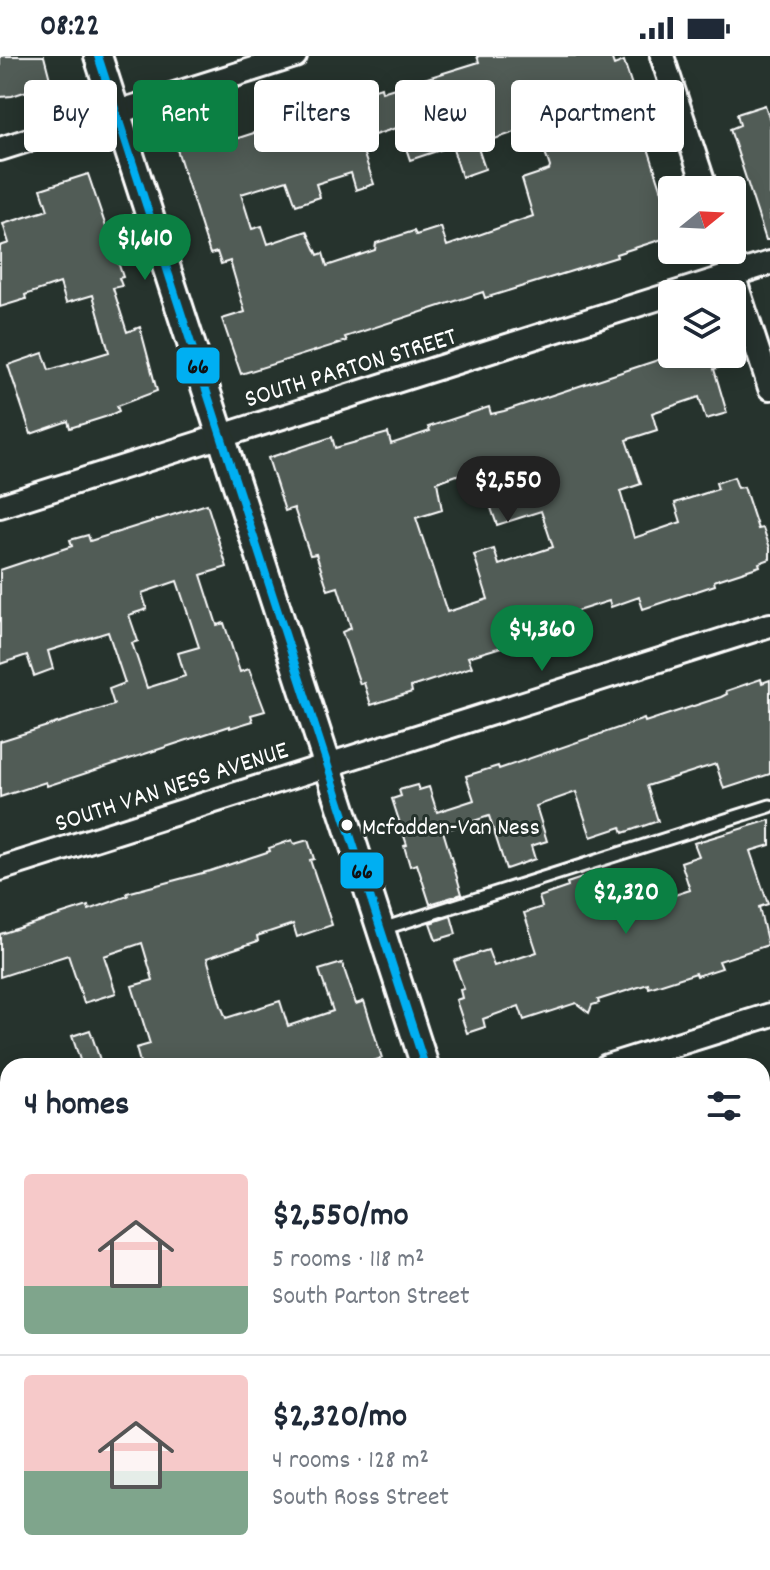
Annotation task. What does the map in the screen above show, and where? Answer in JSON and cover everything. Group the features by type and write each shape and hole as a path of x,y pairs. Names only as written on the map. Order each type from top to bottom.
{"street":[{"path":"98,56 106,80"},
{"path":"117,112 295,56"},
{"path":"662,56 701,176"},
{"path":"117,115 422,1058"},
{"path":"0,149 24,141"},
{"name":"SOUTH PARTON STREET","path":"717,280 770,263"},
{"path":"729,264 770,388"},
{"name":"SOUTH PARTON STREET","path":"0,506 658,298"},
{"name":"SOUTH VAN NESS AVENUE","path":"0,869 770,625"},
{"path":"633,1058 770,1015"}],"lane":[{"path":"382,929 770,806"}],"building":[{"path":"0,56 44,56 50,80 24,80 24,92 0,97"},
{"path":"477,56 611,56 614,65 624,61 630,80 511,80 511,133 495,139 495,80 421,80 479,62"},
{"path":"379,88 382,92 395,88 395,128 379,134"},
{"path":"765,105 770,121 770,240 766,240 730,129 740,125 737,114"},
{"path":"254,133 254,152 363,152 374,184 356,190 351,173 316,184 320,197 296,205 287,180 241,194 252,229 262,226 268,244 307,231 318,255 323,253 327,266 375,250 376,243 414,231 416,235 441,227 447,246 533,216 522,179 549,170 545,152 649,152 658,179 658,240 616,254 617,257 485,298 483,292 345,337 347,341 241,374 222,319 245,312 230,261 221,264 217,252 210,254 178,152 238,152 238,138"},
{"path":"407,152 434,152 410,160"},
{"path":"454,152 479,152 485,169 462,177"},
{"path":"88,174 123,277 119,278 122,286 113,288 127,332 140,327 157,391 117,406 119,411 108,416 70,428 68,421 31,434 8,365 43,353 49,370 109,352 93,295 66,303 60,283 0,307 0,246 9,243 3,224 48,210 41,189"},
{"path":"658,360 658,368 717,368 714,369 727,413 706,419 699,397 652,413 657,430 626,440 641,484 620,491 634,538 681,522 675,503 718,489 716,483 734,477 738,488 744,487 758,529 763,528 770,548 770,559 759,563 760,566 714,581 715,585 643,609 639,597 611,607 609,601 571,613 575,625 468,657 472,667 411,687 412,692 371,705 364,683 360,684 342,632 351,628 338,587 328,590 316,554 310,555 294,508 285,511 268,458 332,437 335,448 388,433 391,444 430,431 428,427 489,407 491,414","holes":["477,468 497,525 541,511 553,547 499,565 494,549 474,555 488,599 447,612 416,518 442,510 437,482"]},
{"path":"207,504 227,567 201,575 217,625 224,623 240,672 249,669 265,711 251,715 253,721 47,786 46,782 0,797 0,741 114,705 109,689 125,683 108,632 48,651 53,669 34,676 27,655 0,664 0,570 72,546 70,540 88,535 90,541","holes":["177,581 199,647 178,653 185,676 147,688 132,643 138,641 129,615 147,609 142,593"]},
{"path":"761,679 762,683 770,680 770,774 724,789 716,764 647,786 658,821 623,833 621,827 591,837 576,792 536,806 547,841 531,846 535,859 506,869 489,816 443,831 462,894 430,904 417,864 410,866 404,846 407,845 392,799 401,796 399,790 417,785 419,790 429,787 437,812 474,800 466,776 498,766 499,769 644,719 645,722 721,697 727,694 726,691"},
{"path":"770,820 770,845 750,851 768,904 759,907 768,945 719,961 722,968 649,988 648,984 598,1000 599,1003 592,1005 589,1013 576,1003 524,1020 519,1006 483,1019 485,1027 467,1033 456,1000 462,998 460,990 464,989 454,961 488,950 494,966 537,952 524,913 542,907 539,897 585,877 589,890 630,876 635,891 646,888 650,903 690,890 681,862 699,856 694,843"},
{"path":"292,840 294,844 308,840 314,859 310,860 332,925 297,937 293,924 257,936 258,941 207,958 226,1018 280,1001 288,1026 333,1011 319,970 342,963 356,1004 364,1001 382,1058 139,1058 136,1048 150,1044 132,986 153,980 142,943 104,956 116,993 84,1003 68,955 0,977 0,934 88,906 89,910 128,896 127,893 210,871 270,851 269,848"},
{"path":"451,916 456,934 436,940 430,923"},
{"path":"90,1030 99,1058 79,1058 72,1036"}],"transit line":[{"name":"66","path":"98,56 422,1058"}],"place":[{"name":"Mcfadden-Van Ness","path":"347,825"}]}
